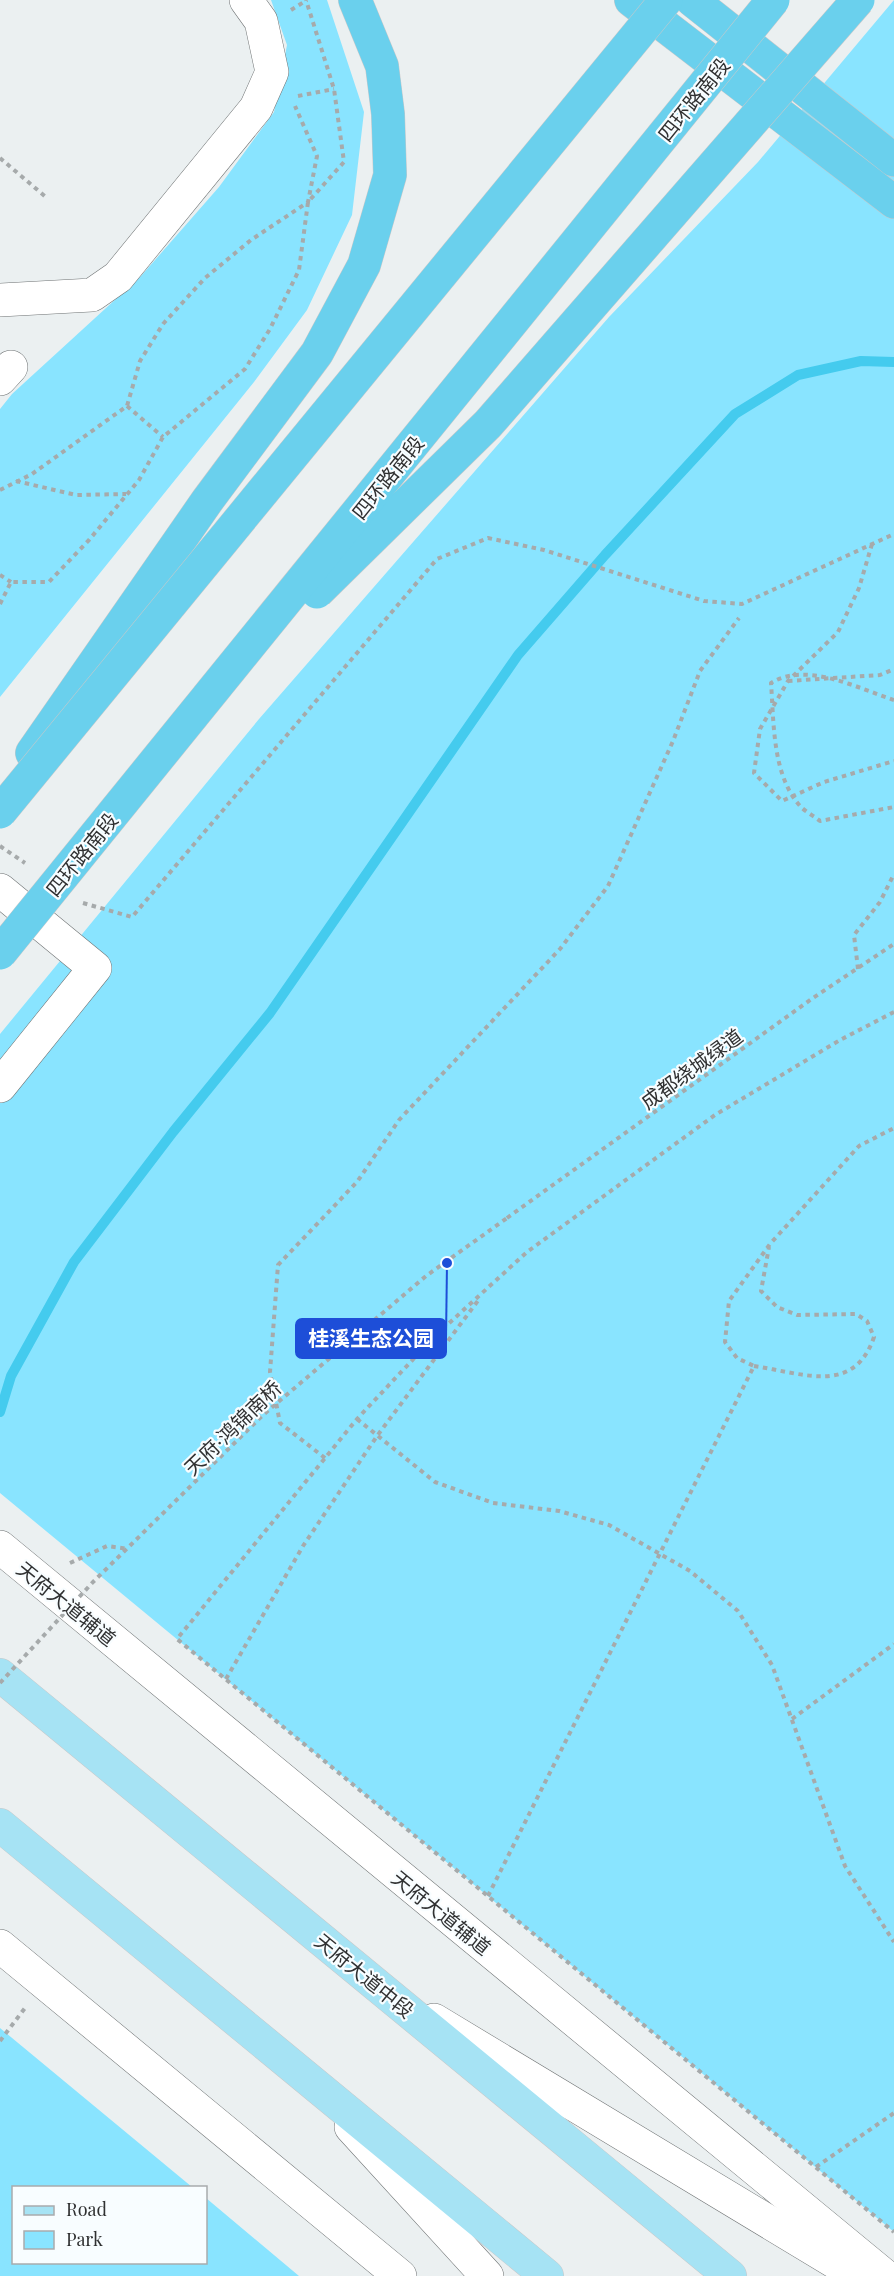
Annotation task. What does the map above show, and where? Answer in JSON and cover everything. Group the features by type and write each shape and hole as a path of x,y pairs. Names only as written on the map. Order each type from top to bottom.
{"highway":[{"path":"0,798 207,501 317,353 364,265 390,175 388,114 382,66 355,0"},
{"path":"631,0 894,202"},
{"path":"0,812 666,0"},
{"path":"692,0 894,160"},
{"name":"四环路南段","path":"0,953 773,0"},
{"path":"206,700 488,424 858,0"}],"main road":[{"name":"天府大道中段","path":"0,1675 730,2276"},
{"path":"0,1825 547,2276"}],"street":[{"path":"0,300 92,296 118,277 133,259 256,108 272,72 261,21 246,0"},
{"path":"0,890 95,968 0,1086"},
{"name":"天府大道辅道","path":"0,1547 885,2276"},
{"path":"0,1946 400,2276"},
{"path":"378,1986 860,2276"},
{"path":"303,2075 487,2276"}],"path":[{"path":"0,490 32,474 127,406 140,362 163,324 205,278 251,240 308,202 344,162 333,89 306,0"},
{"path":"0,575 11,582 49,582 89,540 139,480 163,437 245,369 270,329 299,270 317,156 291,97 333,89"},
{"path":"0,158 47,198"},
{"path":"127,406 163,437"},
{"path":"15,481 76,495 127,494"},
{"path":"78,900 87,906 132,917 437,559 488,538 544,550 704,602 742,604 894,534"},
{"path":"872,544 859,588 838,632 788,681 760,729 754,773 782,801 824,782 894,761"},
{"path":"0,604 11,582"},
{"path":"325,1458 280,1423 270,1372 278,1265 357,1182 399,1120 560,949 608,886 668,751 700,671 738,618"},
{"path":"788,681 880,675 894,669"},
{"path":"894,700 823,677 785,674 771,684 777,754 788,787 801,807 820,821 894,807"},
{"path":"0,846 29,866"},
{"path":"858,969 854,935 880,902 894,875"},
{"name":"成都绕城绿道","path":"507,1218 894,944"},
{"path":"894,1012 840,1040 715,1115 527,1252 435,1336 357,1419 177,1639 894,2232"},
{"path":"770,1244 761,1291 777,1306 797,1315 856,1314 867,1321 874,1337 868,1357 850,1372 826,1377 754,1366 737,1358 725,1342 729,1301 770,1244 859,1146 894,1128"},
{"name":"天府·鸿锦南桥","path":"0,1683 85,1590 263,1414 426,1276 507,1218"},
{"path":"226,1679 303,1546 377,1436 486,1290"},
{"path":"488,1896 754,1366"},
{"path":"357,1419 435,1482 492,1503 559,1510 609,1525 690,1570 738,1611 772,1665 822,1810 845,1866 894,1942"},
{"path":"68,1564 107,1546 129,1549"},
{"path":"792,1719 894,1644"},
{"path":"0,2041 6,2033"},
{"path":"816,2167 894,2113"}],"green space":[{"path":"271,0 327,0 364,112 352,215 307,310 254,382 0,697 0,409 12,394 141,276 219,187 274,112 287,45"},
{"path":"894,0 894,2232 0,1493 0,1034 259,719 609,317 758,162"},
{"path":"0,2028 191,2186 12,2186 12,2264 207,2264 207,2199 299,2276 0,2276"}],"waterway":[{"path":"0,1412 11,1376 74,1262 173,1132 270,1013 518,655 605,555 735,414 798,375 861,361 894,362"}],"place":[{"name":"桂溪生态公园","path":"447,1263"}]}
